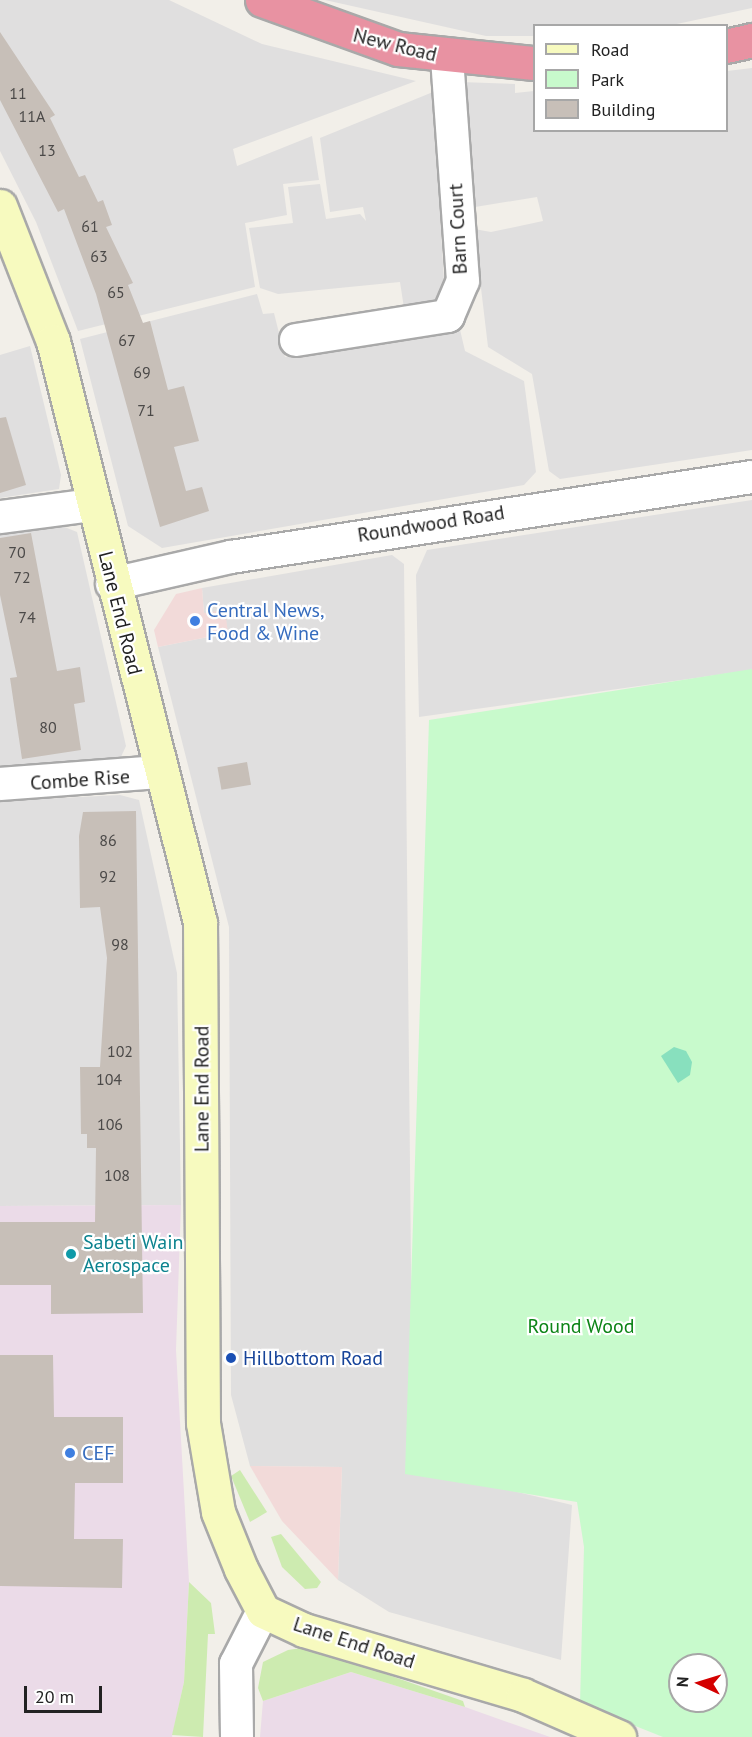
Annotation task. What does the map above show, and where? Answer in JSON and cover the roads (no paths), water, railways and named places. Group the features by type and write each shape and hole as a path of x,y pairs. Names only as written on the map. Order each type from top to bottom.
{"highway":[{"name":"New Road","path":"262,0 398,49 447,58 533,63"},
{"path":"728,46 752,40"}],"street":[{"name":"Barn Court","path":"296,340 448,316 463,280 447,58"},
{"name":"Lane End Road","path":"0,206 53,341 92,505 200,922 208,1469 218,1512 263,1611 304,1630 524,1695 619,1737"},
{"name":"Roundwood Road","path":"112,584 231,557 752,477"},
{"path":"0,517 92,505"},
{"name":"Combe Rise","path":"0,784 160,772"},
{"path":"237,1737 236,1664 263,1611"}],"place":[{"name":"Central News, Food & Wine","path":"195,621"},
{"name":"Sabeti Wain Aerospace","path":"71,1254"},
{"name":"Hillbottom Road","path":"231,1358"},
{"name":"CEF","path":"70,1453"}],"park label":[{"name":"Round Wood","path":"581,1326"}]}
